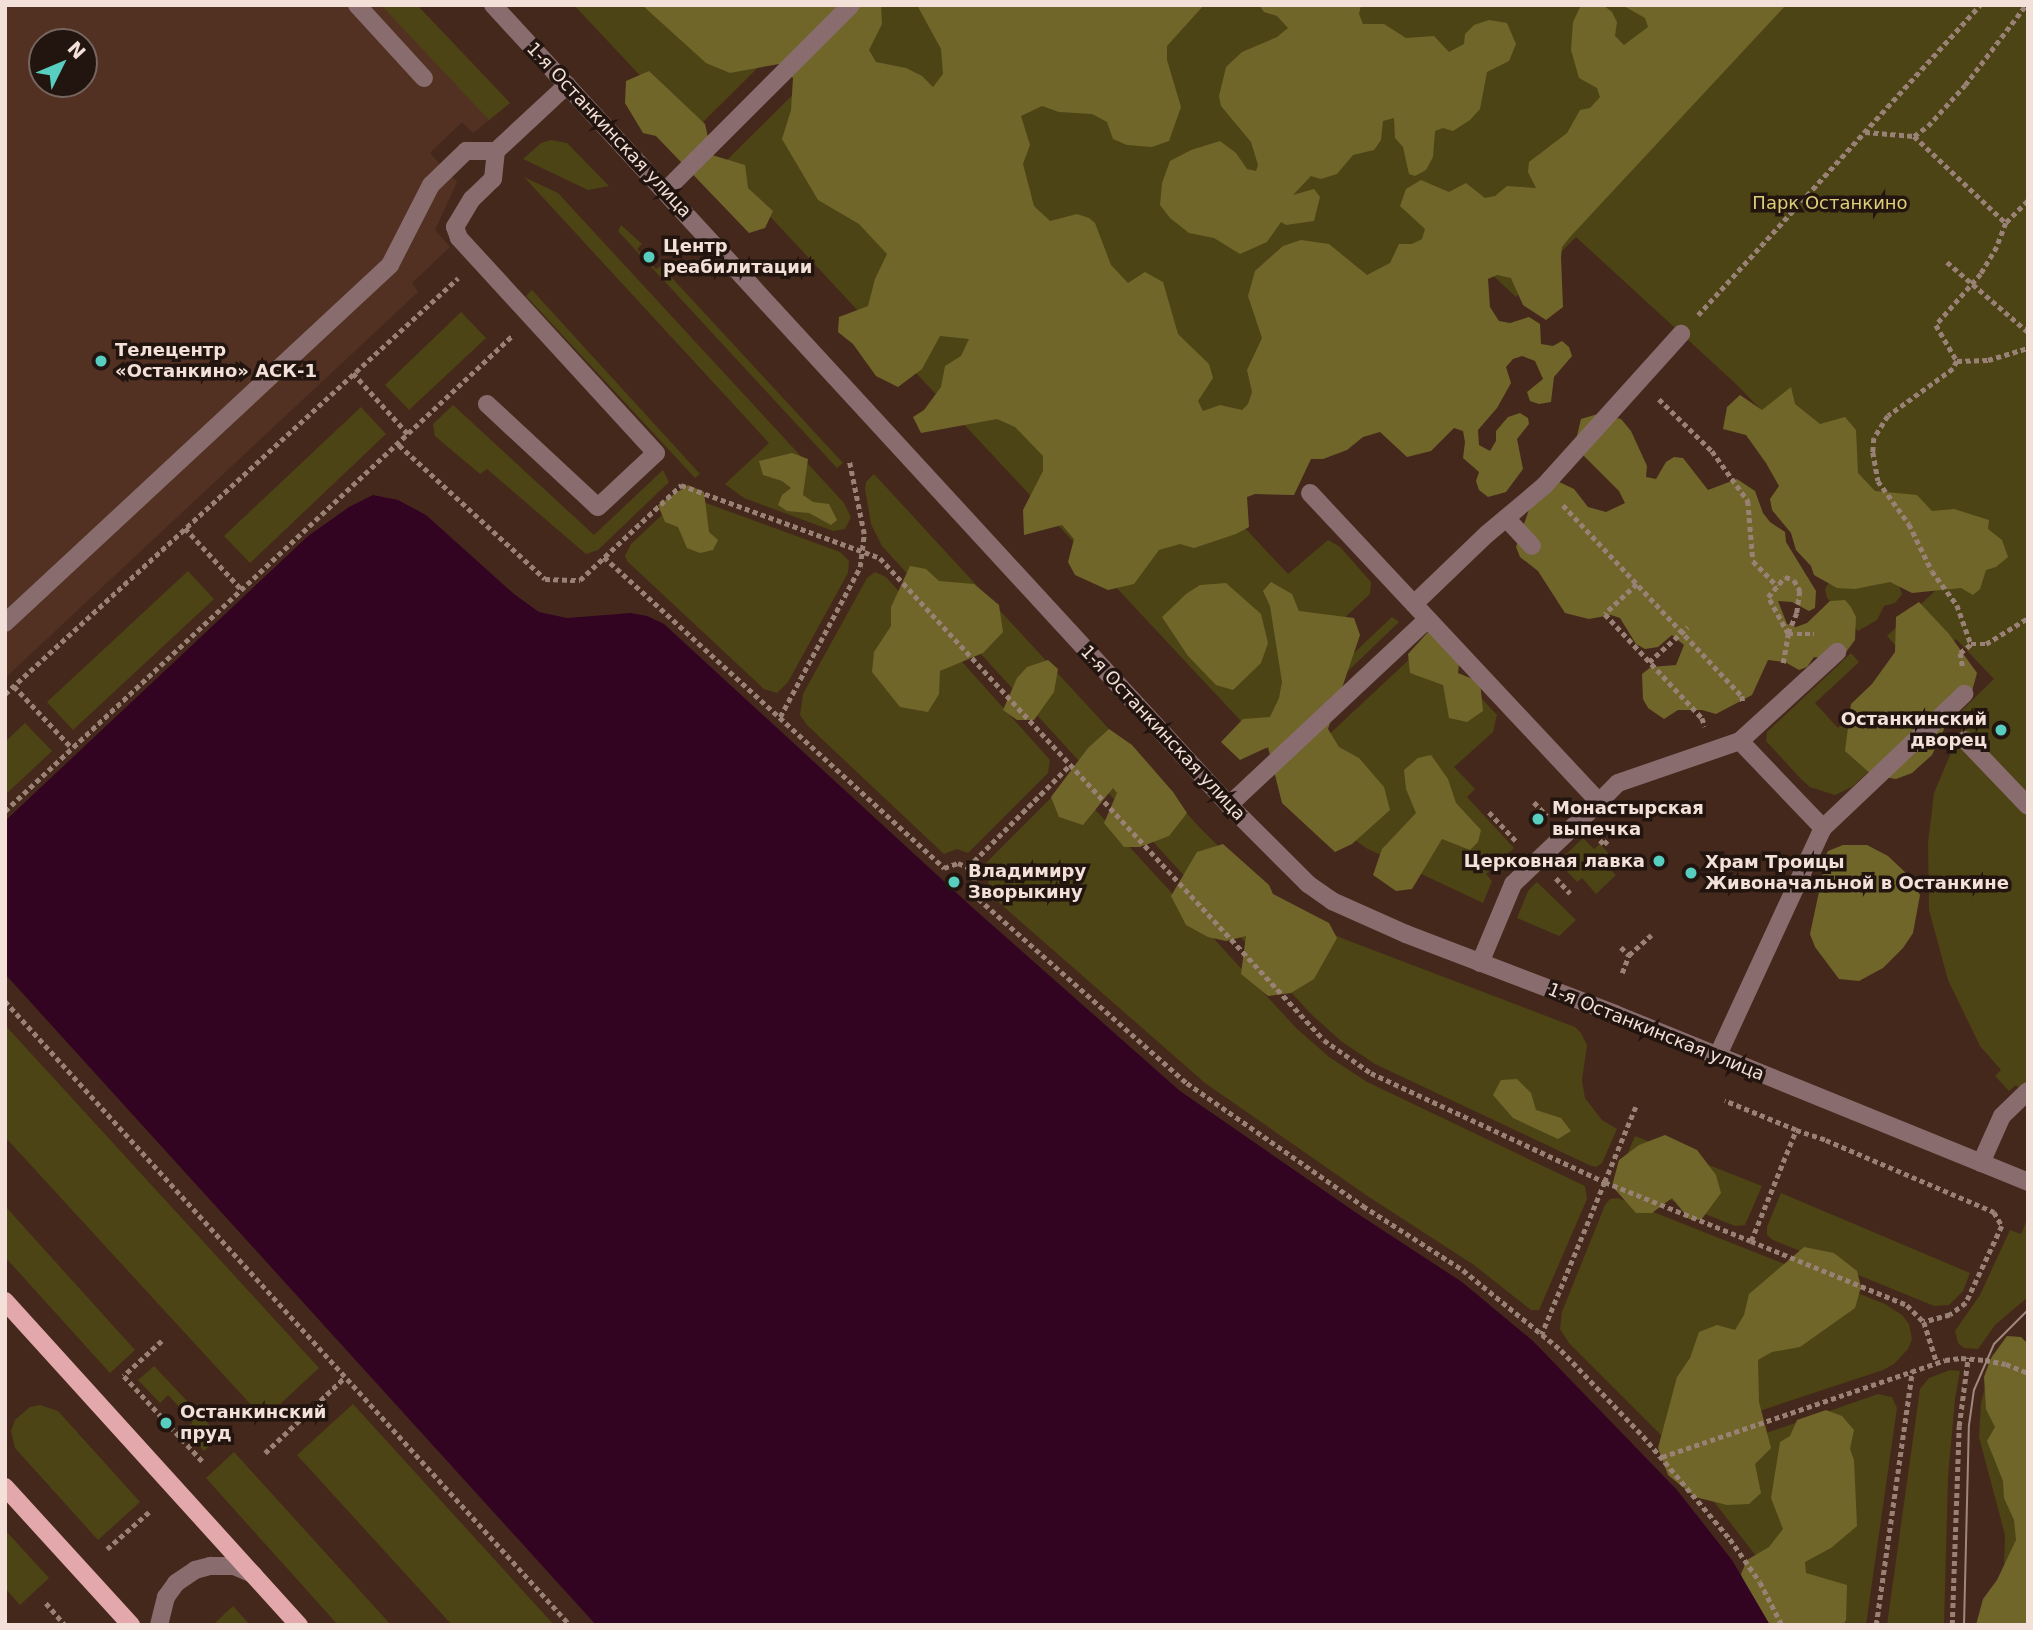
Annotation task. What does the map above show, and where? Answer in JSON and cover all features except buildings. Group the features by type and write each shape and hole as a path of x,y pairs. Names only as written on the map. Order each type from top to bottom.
{"main road":[{"path":"5,1301 299,1625"},
{"path":"5,1487 131,1625"}],"street":[{"path":"357,5 424,78"},
{"name":"1-я Останкинская улица","path":"493,5 1229,805 1286,864 1332,901 2028,1182"},
{"path":"665,191 851,5"},
{"path":"487,404 598,507 656,453 459,238 455,227 472,199 493,179 496,151 567,85"},
{"path":"5,623 390,265 431,185 466,151 496,151"},
{"path":"1414,604 1544,486 1681,334"},
{"path":"1310,493 1599,802"},
{"path":"1506,519 1532,546"},
{"path":"1229,805 1428,619"},
{"path":"1480,963 1513,884 1618,783 1744,737 1837,652"},
{"path":"1718,1055 1823,828 1964,694"},
{"path":"1744,737 1823,828"},
{"path":"1965,740 2028,806"},
{"path":"1982,1163 2002,1116 2028,1091"},
{"path":"159,1625 166,1597 176,1583 195,1570 210,1566 234,1566 253,1574"}],"path":[{"path":"1681,334 1980,5"},
{"path":"1914,136 1928,126 1965,85 2026,5"},
{"path":"1865,132 1914,136 2006,223"},
{"path":"1957,361 1936,325 1989,262 2006,223 2028,201"},
{"path":"5,694 479,259"},
{"path":"1947,262 2028,332"},
{"path":"5,811 409,435 531,317"},
{"path":"1957,361 1988,360 2028,348"},
{"path":"1957,361 1953,369 1888,416 1874,438 1874,466 1878,481 1909,524 1932,571 1957,605 1971,644 1986,644 2028,618"},
{"path":"353,373 409,435"},
{"path":"1640,380 1712,451 1748,501 1754,561 1777,586"},
{"path":"398,445 545,579 580,580 681,485 863,551 885,562 1294,1010 1335,1049 1371,1073 1605,1182 1896,1300 1924,1322 1937,1363"},
{"path":"780,717 856,577 863,551 863,526 849,460"},
{"path":"1544,486 1742,696 1744,737"},
{"path":"185,528 243,590"},
{"path":"604,557 944,868 958,863 968,867 975,876 972,893 1187,1083 1363,1206 1463,1270 1542,1334 1662,1457 1730,1539 1760,1582 1782,1625"},
{"path":"1775,708 1788,634 1797,613 1800,592 1794,580 1785,578 1768,597 1788,634"},
{"path":"1637,584 1605,614 1702,718 1714,750"},
{"path":"1649,662 1688,627"},
{"path":"14,686 72,748"},
{"path":"968,867 1069,766"},
{"path":"1489,812 1524,850"},
{"path":"1622,973 1629,955 1651,935"},
{"path":"1621,947 1629,955"},
{"path":"5,1001 570,1625"},
{"path":"1725,1101 1826,1140 1994,1212 2002,1226 1966,1303 1950,1315 1924,1322"},
{"path":"1542,1334 1636,1107"},
{"path":"1751,1241 1796,1130"},
{"path":"162,1341 124,1376 204,1463"},
{"path":"1662,1457 1937,1363 1968,1358 2006,1364 2028,1373"},
{"path":"1952,1625 1959,1426 1968,1358"},
{"path":"1876,1625 1912,1371"},
{"path":"265,1453 345,1378"},
{"path":"107,1549 149,1512"},
{"path":"46,1603 65,1625"}],"shaded area":[{"path":"5,5 417,5 510,103 473,133 462,122 430,153 457,182 435,230 450,247 412,283 418,292 5,678"},
{"path":"642,5 881,5 882,24 869,50 876,62 906,68 922,76 933,87 943,74 941,49 917,5 1204,5 1167,46 1167,60 1181,107 1169,141 1152,147 1127,145 1113,139 1107,122 1092,114 1059,112 1042,106 1021,116 1030,145 1023,164 1034,206 1050,221 1077,214 1089,218 1095,223 1111,265 1128,283 1145,272 1163,282 1178,334 1209,364 1213,378 1198,401 1203,411 1220,405 1242,410 1248,404 1252,392 1247,370 1262,338 1248,296 1255,271 1283,246 1301,240 1329,244 1367,275 1390,263 1399,244 1412,244 1422,239 1425,229 1400,206 1406,189 1421,180 1449,192 1466,183 1485,198 1495,196 1507,186 1536,188 1528,172 1529,162 1567,133 1580,110 1590,108 1600,97 1597,88 1579,78 1571,50 1573,22 1581,5 1603,5 1612,12 1617,22 1615,36 1624,45 1648,27 1645,18 1622,5 1786,5 1562,247 1563,307 1546,320 1523,305 1511,278 1497,275 1488,279 1490,307 1499,321 1510,323 1529,317 1540,324 1541,344 1553,346 1562,341 1569,347 1572,356 1554,377 1551,402 1539,404 1530,401 1527,392 1543,379 1535,361 1522,356 1513,359 1506,367 1511,383 1497,408 1478,430 1479,445 1490,451 1496,441 1496,431 1508,417 1520,413 1528,418 1529,424 1517,439 1523,469 1506,492 1488,497 1479,490 1476,481 1479,472 1463,458 1463,431 1454,428 1431,451 1407,457 1380,432 1363,437 1347,450 1323,459 1311,459 1294,495 1255,494 1247,497 1249,527 1194,548 1180,544 1159,550 1134,584 1108,590 1075,575 1068,562 1074,539 1062,525 1024,535 1023,510 1043,471 1043,456 1015,427 997,419 921,433 913,417 924,410 941,387 945,366 961,356 969,339 940,336 922,369 898,387 876,376 853,344 838,332 839,317 868,306 875,279 887,254 859,224 818,200 782,139 791,110 793,78 779,64 730,73 706,63"},
{"path":"1259,5 1361,5 1359,14 1363,24 1384,24 1406,38 1434,36 1449,52 1464,44 1465,34 1474,25 1489,20 1507,23 1516,44 1509,61 1487,72 1480,109 1470,120 1453,131 1443,128 1435,131 1433,157 1426,170 1415,176 1409,174 1403,147 1395,138 1394,118 1383,121 1381,140 1374,150 1353,155 1337,174 1321,179 1311,176 1293,195 1314,189 1320,197 1314,221 1286,225 1281,222 1267,242 1240,254 1214,238 1189,233 1170,218 1160,205 1162,183 1170,161 1191,150 1220,141 1236,153 1247,169 1256,171 1258,165 1251,142 1221,106 1219,96 1226,67 1242,52 1277,37 1288,28 1277,16 1264,12"},
{"path":"649,71 705,124 712,155 745,165 748,188 773,211 765,228 749,233 656,136 643,133 625,103 626,81"},
{"path":"1791,387 1795,404 1820,424 1845,417 1856,430 1858,473 1875,491 1917,495 1932,511 1954,509 1989,520 1988,529 2002,540 2008,557 1996,567 1986,570 1980,589 1973,595 1961,588 1912,593 1890,582 1855,589 1837,588 1814,575 1811,566 1796,550 1791,533 1772,510 1770,499 1779,486 1766,463 1746,435 1723,429 1727,407 1740,395 1762,410"},
{"path":"1598,414 1621,419 1631,431 1647,466 1646,477 1656,479 1666,462 1674,457 1683,458 1708,490 1737,479 1755,491 1763,513 1770,522 1785,532 1786,542 1816,591 1815,608 1809,611 1792,602 1778,601 1787,624 1796,627 1807,623 1830,601 1845,600 1851,607 1856,617 1855,640 1840,660 1814,657 1807,667 1799,670 1785,662 1768,660 1752,695 1716,714 1702,710 1678,710 1664,719 1648,708 1643,699 1642,674 1651,667 1676,665 1684,645 1672,635 1658,647 1645,649 1636,644 1620,618 1611,615 1589,619 1565,613 1538,571 1520,557 1516,547 1534,495 1557,481 1574,489 1588,507 1606,512 1625,503 1619,491 1578,450 1576,440 1581,419"},
{"path":"792,453 808,459 803,495 813,502 829,504 837,520 831,525 809,513 787,511 778,505 782,495 791,488 782,481 763,475 759,461"},
{"path":"688,485 704,492 709,532 718,540 713,550 700,553 687,548 678,527 665,522 658,505"},
{"name":"Останкинский пруд","path":"373,495 398,500 426,515 514,594 539,612 567,618 631,613 647,616 664,624 973,908 1180,1091 1462,1282 1533,1341 1677,1490 1732,1560 1770,1625 596,1625 5,974 5,821 308,536 349,507"},
{"path":"910,566 926,569 939,581 974,584 999,605 1003,632 983,653 940,671 939,694 928,712 900,707 872,672 874,652 891,626 891,607"},
{"path":"1271,582 1292,594 1299,611 1354,618 1360,635 1328,729 1339,747 1359,758 1384,787 1390,810 1352,844 1335,852 1282,803 1268,747 1240,760 1221,742 1243,719 1270,717 1279,698 1282,682 1270,606 1263,591"},
{"path":"1226,583 1261,614 1268,643 1261,663 1233,690 1216,685 1188,656 1162,617 1186,594 1200,585"},
{"path":"1919,602 1949,634 1977,673 1972,691 1952,712 1932,755 1912,773 1896,779 1872,775 1845,751 1851,704 1872,684 1895,652 1896,617"},
{"path":"1428,632 1442,633 1460,656 1458,673 1480,682 1483,711 1467,722 1449,718 1443,685 1410,673 1408,654"},
{"path":"1048,660 1058,669 1054,692 1034,720 1017,720 1003,710 1017,678 1027,667"},
{"path":"1109,729 1132,745 1173,792 1187,813 1169,836 1140,847 1124,847 1104,823 1117,793 1113,788 1083,825 1059,817 1051,797 1088,748"},
{"path":"1431,755 1448,779 1456,803 1481,830 1478,842 1470,850 1442,839 1412,889 1396,891 1373,875 1382,849 1416,813 1406,789 1404,770 1418,758"},
{"path":"1223,844 1269,885 1273,894 1329,923 1337,938 1314,979 1291,993 1268,996 1241,974 1246,936 1226,941 1208,937 1186,925 1171,896 1197,852"},
{"path":"1843,845 1867,845 1888,856 1907,874 1920,895 1913,933 1903,948 1883,968 1859,981 1839,979 1815,947 1810,934 1823,873 1821,865 1828,851"},
{"path":"1517,1079 1531,1093 1536,1110 1561,1118 1571,1131 1558,1139 1513,1118 1493,1095 1501,1080"},
{"path":"1665,1135 1697,1150 1716,1175 1721,1193 1701,1220 1689,1219 1672,1198 1652,1213 1636,1213 1612,1186 1619,1160 1639,1145"},
{"path":"1804,1247 1834,1253 1857,1271 1861,1287 1855,1308 1800,1347 1772,1352 1758,1360 1759,1402 1771,1448 1755,1464 1761,1493 1749,1504 1727,1505 1695,1497 1668,1475 1658,1448 1677,1377 1690,1358 1699,1332 1717,1325 1735,1330 1744,1315 1749,1294"},
{"path":"2007,1336 2021,1337 2028,1344 2028,1625 1976,1625 1983,1599 1997,1580 2016,1540 2014,1520 2004,1498 2003,1481 1987,1441 1995,1427 1986,1409 1984,1377 1991,1358"},
{"path":"1826,1410 1842,1416 1854,1430 1850,1449 1854,1460 1857,1526 1831,1548 1805,1562 1806,1573 1847,1585 1846,1620 1843,1625 1754,1625 1741,1574 1747,1560 1769,1547 1783,1529 1771,1498 1780,1442 1790,1436 1797,1420"}],"green space":[{"path":"381,5 417,5 510,103 489,120"},
{"name":"Парк Останкино","path":"574,5 2028,5 2028,1098 2016,1085 2009,1091 1995,1076 2001,1070 1980,1046 1948,980 1929,910 1928,843 1934,793 1959,734 1968,721 1959,713 1994,679 1956,639 1951,644 1954,693 1852,787 1835,795 1810,787 1802,780 1766,741 1767,732 1851,653 1859,662 1815,703 1838,728 1911,663 1887,636 1936,590 1736,384 1576,237 1516,297 1475,259 1231,513 1288,574 1328,540 1340,547 1371,582 1370,594 1297,662 1319,686 1392,617 1399,622 1267,749 722,165 849,39 819,7 693,132"},
{"path":"551,140 567,143 609,186 588,190 523,159 541,143"},
{"path":"524,177 558,193 844,503 851,517 845,529 833,531 744,498 725,484 769,443"},
{"path":"621,225 642,244 637,249 656,269 661,266 843,463 837,468 618,231"},
{"path":"532,290 700,474 695,478 526,296"},
{"path":"461,312 486,338 409,410 385,385"},
{"path":"453,405 594,535 663,470 669,482 598,550 586,554 487,469 480,474 435,436 433,424"},
{"path":"361,407 386,434 250,563 224,536"},
{"path":"874,474 1202,830 1262,888 1315,926 1344,939 1575,1027 1587,1045 1582,1080 1585,1098 1602,1120 1617,1129 1602,1163 1596,1167 1589,1165 1375,1064 1341,1041 1310,1013 882,546 871,524 865,489 866,482"},
{"path":"695,499 840,552 849,561 848,573 788,682 777,693 764,689 627,561 625,556 631,544 678,500"},
{"path":"188,571 214,599 73,730 47,702"},
{"path":"875,572 886,577 1050,760 1048,773 968,853 957,849 944,854 807,725 800,715 803,694 867,578"},
{"path":"1876,573 1898,583 1902,594 1895,603 1884,606 1877,620 1858,631 1827,598 1825,589 1830,581"},
{"path":"1415,654 1440,654 1497,715 1493,732 1454,767 1475,789 1467,797 1514,848 1486,874 1492,881 1483,903 1366,848 1348,835 1289,772"},
{"path":"25,723 52,751 5,795 5,742"},
{"path":"1062,787 1078,791 1296,1028 1329,1057 1367,1082 1585,1186 1587,1199 1539,1310 1531,1310 1474,1265 1369,1197 1205,1083 987,892 989,878 983,866"},
{"path":"1583,838 1594,849 1600,844 1613,858 1606,865 1616,875 1596,894 1582,878 1577,882 1558,862"},
{"path":"1537,882 1576,920 1559,936 1517,918 1528,891"},
{"path":"5,1025 319,1368 264,1419 5,1137"},
{"path":"1635,1136 1762,1186 1745,1225 1735,1226 1631,1184 1622,1166"},
{"path":"1781,1193 1970,1273 1963,1291 1949,1305 1934,1306 1773,1240 1767,1235 1767,1227"},
{"path":"1618,1198 1885,1304 1902,1315 1909,1324 1912,1339 1908,1349 1894,1364 1883,1370 1684,1436 1662,1436 1569,1343 1560,1329 1562,1312 1605,1205 1610,1199"},
{"path":"5,1206 135,1350 110,1373 5,1257"},
{"path":"2028,1217 2028,1297 1995,1325 1978,1349 1964,1348 1958,1343 1955,1331 1980,1295 2010,1230 2021,1234"},
{"path":"154,1366 220,1436 204,1451 185,1430 193,1422 168,1395 160,1403 138,1380"},
{"path":"1950,1370 1960,1371 1948,1477 1944,1625 1887,1625 1920,1389 1929,1378"},
{"path":"2003,1371 2028,1625 2002,1625 2005,1535 1979,1437 1981,1403 1988,1376"},
{"path":"1878,1394 1892,1397 1897,1408 1866,1625 1795,1625 1760,1561 1694,1476 1695,1458"},
{"path":"353,1404 554,1625 452,1625 297,1455"},
{"path":"40,1405 58,1411 140,1502 98,1540 15,1448 11,1431 15,1420 30,1407"},
{"path":"234,1452 391,1625 338,1625 206,1478"},
{"path":"5,1530 49,1578 20,1605 5,1588"},
{"path":"233,1606 250,1625 213,1625"}],"tram line":[{"path":"1964,1625 1969,1425 1974,1390 1994,1344 2028,1310"}],"place":[{"name":"Центр реабилитации","path":"649,257"},
{"name":"Телецентр «Останкино» АСК-1","path":"101,361"},
{"name":"Останкинский дворец","path":"2001,730"},
{"name":"Монастырская выпечка","path":"1538,819"},
{"name":"Церковная лавка","path":"1659,861"},
{"name":"Храм Троицы Живоначальной в Останкине","path":"1691,873"},
{"name":"Владимиру Зворыкину","path":"954,882"},
{"name":"Останкинский пруд","path":"166,1423"}]}
